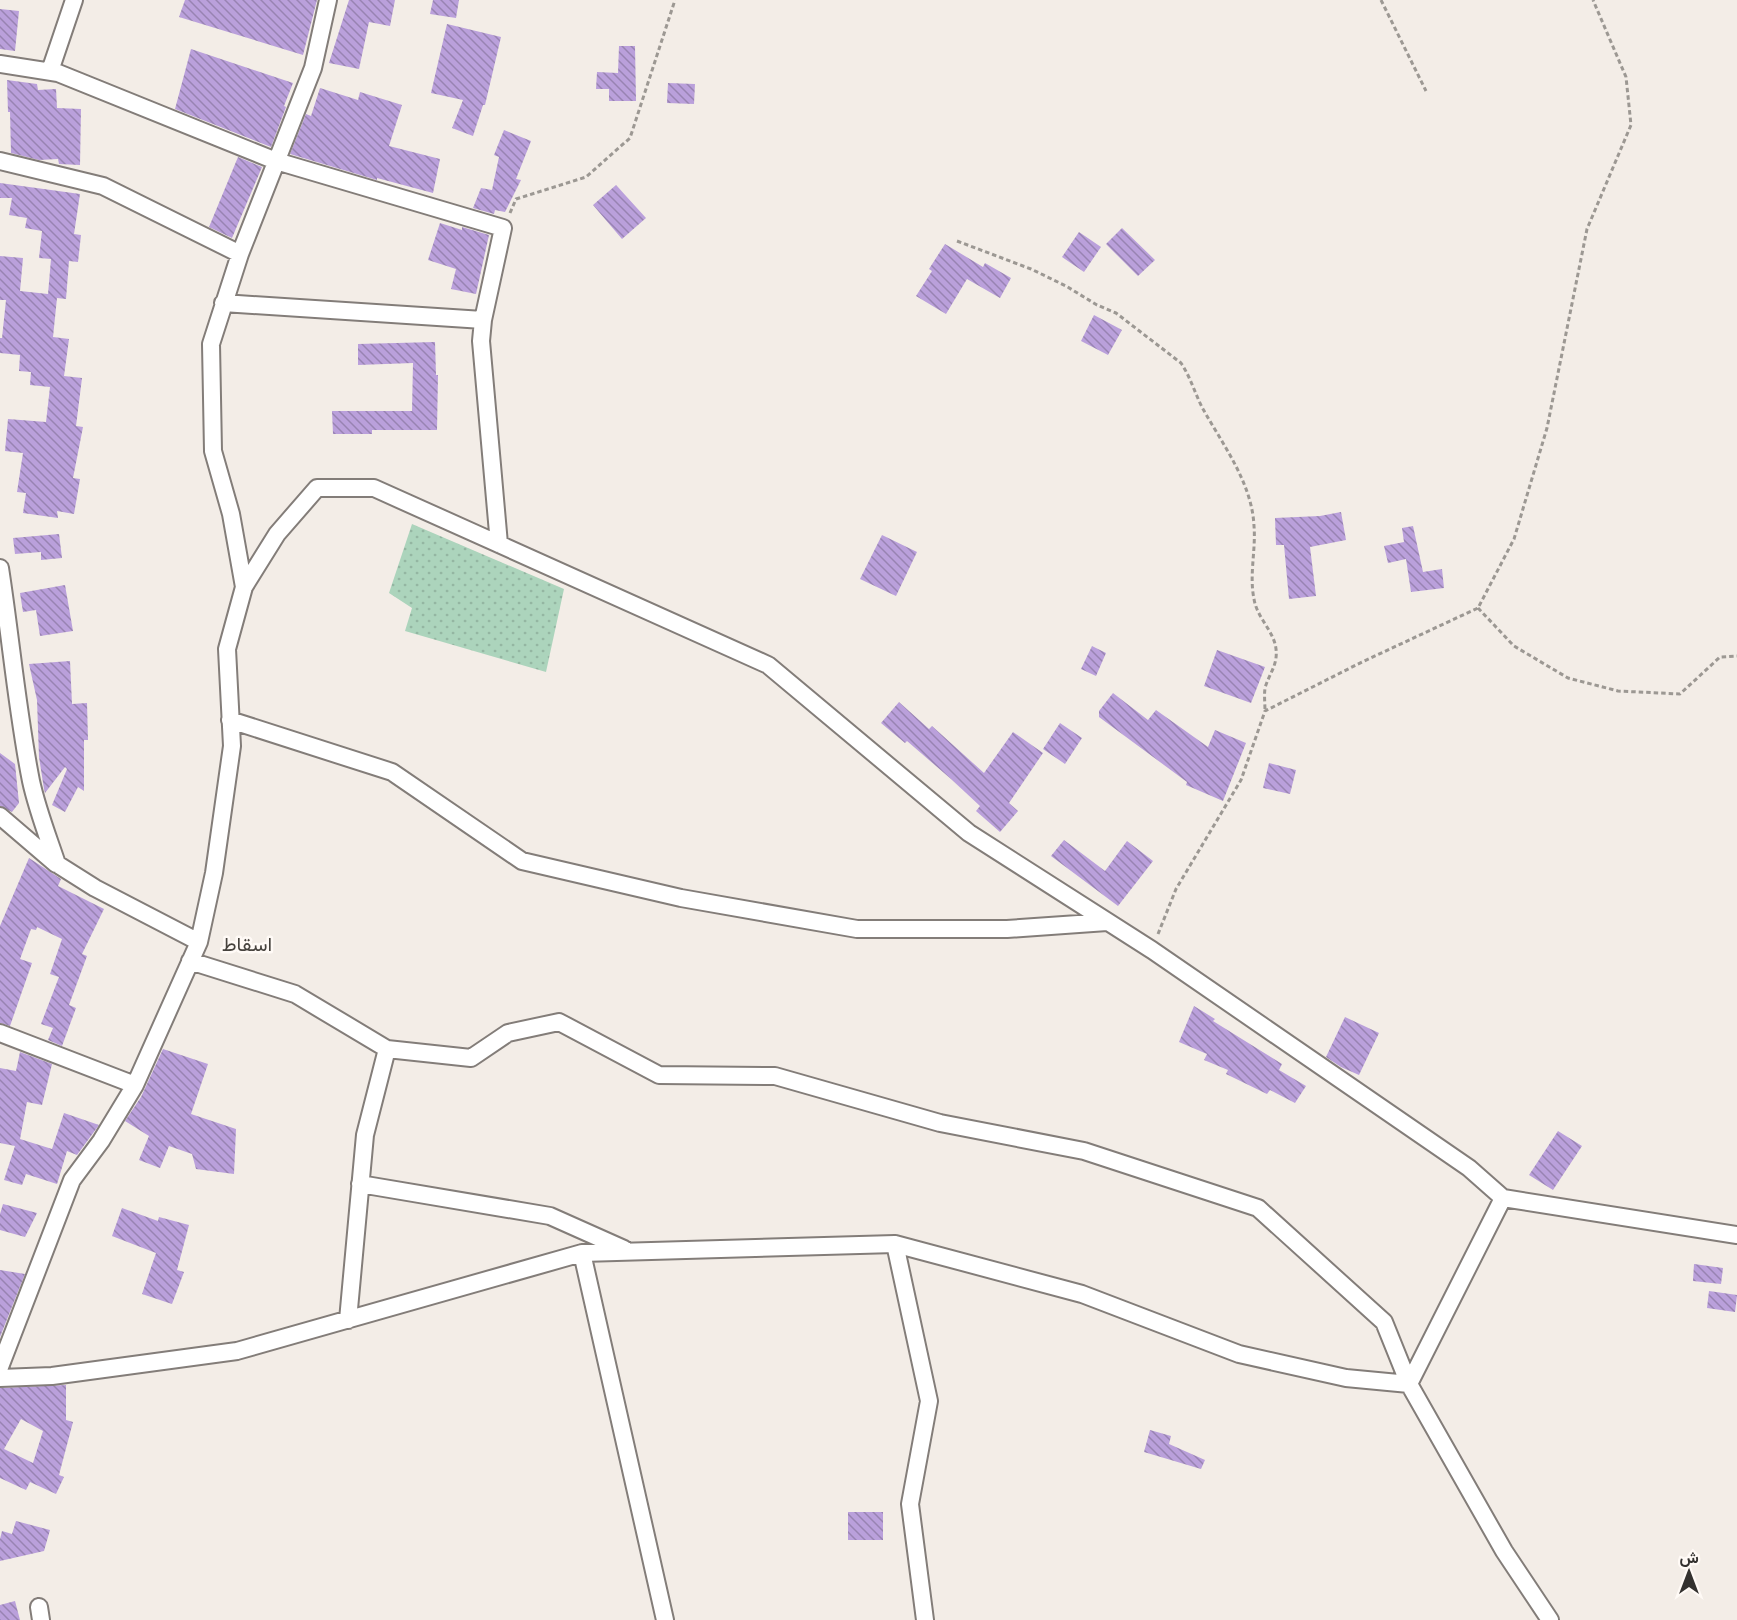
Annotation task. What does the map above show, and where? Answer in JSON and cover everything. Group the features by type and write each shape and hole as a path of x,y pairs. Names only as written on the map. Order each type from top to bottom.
{"street":[{"path":"51,71 74,0"},
{"path":"244,587 231,514 213,451 211,345 240,254 313,68 328,0"},
{"path":"0,64 51,71 276,161 503,228 483,320 481,341 498,544"},
{"path":"0,161 103,186 240,254"},
{"path":"223,303 483,320"},
{"path":"0,1367 72,1180 101,1142 135,1085 198,942 216,861 232,746 226,649 244,587 277,534 317,488 374,488 768,665 969,833 1152,950 1469,1168 1503,1198 1737,1235"},
{"path":"0,568 31,784 57,864"},
{"path":"231,720 392,772 522,861 658,892 857,929 1007,929 1107,922"},
{"path":"0,816 57,864 95,888 198,942"},
{"path":"190,961 296,993 387,1049 471,1058 508,1033 559,1022 659,1075 775,1076 940,1123 1084,1151 1258,1208 1384,1322 1409,1384 1504,1551 1550,1620"},
{"path":"0,1033 135,1085"},
{"path":"348,1320 365,1135 387,1049"},
{"path":"360,1184 550,1216 631,1252"},
{"path":"1409,1384 1503,1198"},
{"path":"0,1378 52,1376 237,1351 582,1253 896,1244 1082,1294 1239,1354 1346,1378 1409,1384"},
{"path":"896,1244 929,1401 910,1504 925,1620"},
{"path":"582,1253 665,1620"}],"path":[{"path":"503,228 516,199 586,177 630,138 675,0"},
{"path":"1381,0 1425,91"},
{"path":"1265,711 1362,662 1478,608 1514,539 1547,428 1587,229 1631,125 1626,77 1593,0"},
{"path":"957,241 1031,269 1066,286 1097,305 1116,313 1173,356 1185,368 1197,397 1231,457 1243,484 1251,511 1254,525 1253,596 1259,616 1272,636 1276,649 1275,668 1265,691 1265,711 1241,780 1176,889 1152,950"},
{"path":"1478,608 1514,646 1523,652 1568,678 1618,691 1680,694 1720,657 1737,656"}],"green space":[{"path":"412,524 564,589 546,672 405,631 412,608 389,593"}],"building":[{"path":"185,0 317,0 303,55 179,17"},
{"path":"349,0 395,0 390,26 369,22 359,69 329,63"},
{"path":"433,0 459,0 456,18 430,14"},
{"path":"0,9 19,11 15,51 0,49"},
{"path":"447,24 501,37 485,105 483,105 473,136 452,128 463,100 431,93"},
{"path":"619,46 635,46 636,101 609,101 609,89 596,89 597,72 618,73"},
{"path":"191,49 293,83 271,147 175,109"},
{"path":"7,80 37,84 38,90 56,89 57,108 81,109 80,165 59,164 58,159 39,160 11,153"},
{"path":"668,83 695,84 694,104 667,103"},
{"path":"320,88 358,100 360,92 402,105 389,146 440,159 433,193 377,178 377,180 290,154 306,114 311,116"},
{"path":"504,130 531,141 516,179 521,180 505,212 495,210 494,214 473,208 481,188 492,190 499,157 494,155"},
{"path":"238,157 262,167 232,238 209,227"},
{"path":"0,183 80,194 74,234 81,235 78,262 69,261 66,299 57,298 53,337 69,339 64,376 82,378 76,426 83,427 73,478 80,479 74,514 57,511 58,518 23,513 26,493 17,492 23,453 5,451 8,419 46,422 50,387 30,385 31,372 19,371 20,355 0,353 6,300 0,300 0,256 23,258 20,291 48,294 51,259 39,258 42,231 25,228 27,218 9,215 12,198 0,198"},
{"path":"616,185 646,218 622,239 593,205"},
{"path":"440,223 489,235 476,294 451,289 456,269 428,260"},
{"path":"1122,228 1155,260 1138,276 1106,244"},
{"path":"1079,232 1101,247 1084,272 1062,257"},
{"path":"945,244 983,267 985,263 1011,278 1000,298 967,279 946,314 916,296"},
{"path":"1094,315 1122,330 1108,355 1081,341"},
{"path":"435,342 436,375 438,375 437,430 372,430 372,434 333,434 332,411 412,411 413,363 358,365 358,344"},
{"path":"1341,512 1346,540 1310,547 1316,596 1289,599 1284,545 1276,545 1275,518 1320,516"},
{"path":"1413,526 1423,572 1442,569 1444,588 1411,592 1406,559 1388,563 1384,546 1404,542 1402,528"},
{"path":"59,534 62,558 41,560 41,552 15,554 13,538"},
{"path":"882,535 917,552 896,596 860,579"},
{"path":"65,585 73,631 40,636 36,610 23,612 20,593"},
{"path":"1092,646 1106,653 1096,676 1081,669"},
{"path":"1217,650 1265,667 1251,703 1204,686"},
{"path":"70,661 72,704 87,703 88,740 84,740 84,791 78,787 65,812 52,805 67,769 65,767 45,793 44,789 39,757 37,700 29,664"},
{"path":"1113,693 1148,720 1156,710 1208,747 1215,730 1246,743 1223,801 1186,785 1187,782 1099,717 1099,711"},
{"path":"899,702 929,729 932,726 984,773 1013,732 1043,753 1009,803 1018,811 1000,832 976,811 980,806 951,779 907,741 905,743 881,723"},
{"path":"1060,723 1082,738 1065,764 1043,749"},
{"path":"0,753 15,764 19,803 12,812 0,806"},
{"path":"1269,763 1296,770 1290,794 1263,788"},
{"path":"1064,840 1105,871 1127,841 1153,861 1118,906 1051,856"},
{"path":"29,858 61,879 58,886 104,909 82,954 87,956 69,1005 76,1008 62,1046 48,1040 53,1028 41,1024 59,977 50,974 62,939 37,927 36,930 31,929 20,959 32,963 10,1026 0,1023 0,926"},
{"path":"1194,1006 1215,1019 1213,1021 1282,1064 1279,1070 1306,1086 1295,1103 1270,1090 1267,1094 1226,1074 1228,1070 1204,1060 1207,1054 1179,1042"},
{"path":"1345,1017 1379,1033 1359,1075 1326,1057"},
{"path":"163,1049 208,1064 191,1114 236,1129 234,1174 196,1169 192,1154 169,1146 160,1168 139,1160 149,1136 125,1121 141,1097"},
{"path":"20,1052 52,1064 42,1105 27,1102 20,1139 52,1149 64,1113 99,1125 77,1155 67,1151 57,1184 26,1174 22,1185 4,1180 15,1146 0,1143 0,1068 16,1071"},
{"path":"1558,1131 1582,1146 1553,1190 1529,1175"},
{"path":"3,1204 37,1213 25,1237 0,1230 0,1214"},
{"path":"122,1208 158,1221 159,1217 189,1225 177,1270 184,1272 172,1304 142,1294 156,1253 112,1236"},
{"path":"1694,1264 1723,1268 1721,1284 1693,1281"},
{"path":"0,1270 25,1274 0,1337"},
{"path":"1709,1291 1737,1295 1735,1312 1707,1308"},
{"path":"66,1385 66,1420 73,1422 59,1475 64,1477 56,1494 30,1482 26,1490 0,1478 0,1388","holes":["21,1419 43,1431 33,1463 4,1449"]},
{"path":"1150,1430 1171,1436 1169,1444 1205,1460 1201,1469 1144,1452"},
{"path":"848,1512 883,1512 883,1540 848,1540"},
{"path":"16,1521 50,1530 44,1551 0,1561 2,1531 12,1534"},
{"path":"15,1601 20,1620 0,1620 0,1605"}],"district":[{"name":"اسقاط","path":"247,944"}]}
